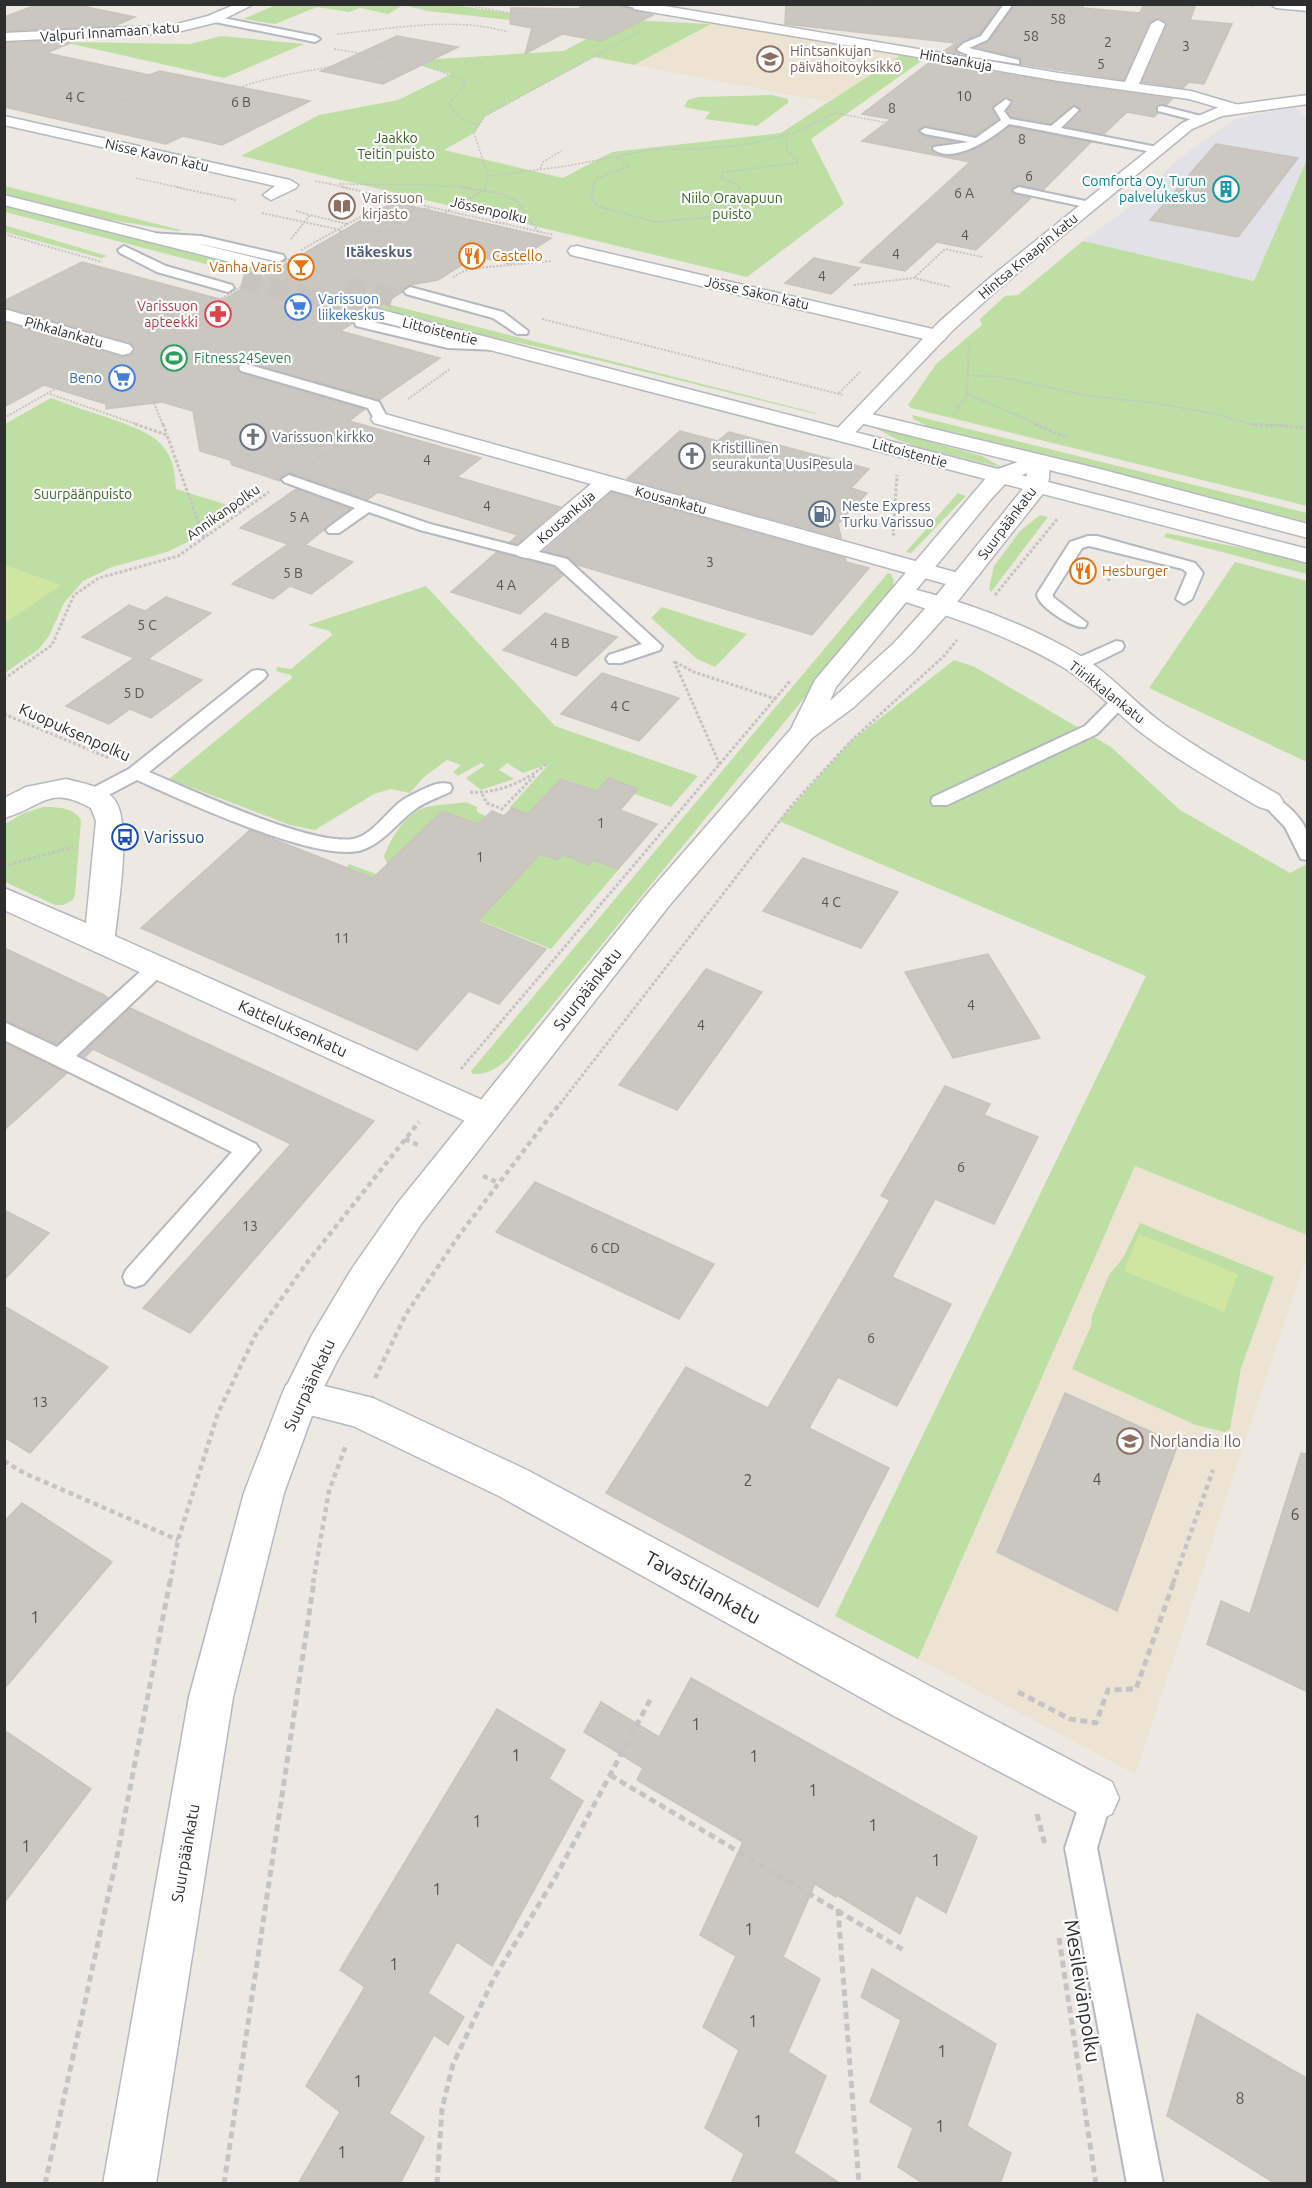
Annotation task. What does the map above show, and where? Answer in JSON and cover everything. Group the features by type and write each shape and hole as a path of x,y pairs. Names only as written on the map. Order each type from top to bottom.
{"street":[{"name":"Valpuri Innamaan katu","path":"4,38 147,32 182,28 213,19 248,4"},
{"path":"1276,4 1308,7"},
{"name":"Hintsankuja","path":"632,5 1009,69 1203,97 1237,109"},
{"path":"1130,87 1158,24"},
{"name":"Hintsa Knaapin katu","path":"842,435 937,336 997,281 1187,126 1201,119 1237,109 1308,99"},
{"name":"Nisse Kavon katu","path":"4,120 290,185 271,195"},
{"path":"4,200 149,237 273,262"},
{"path":"118,248 235,284"},
{"name":"Jösse Sakon katu","path":"577,251 937,336"},
{"name":"Littoistentie","path":"404,295 544,336"},
{"name":"Pihkalankatu","path":"4,314 123,349"},
{"name":"Littoistentie","path":"368,319 498,346 1308,556"},
{"name":"Littoistentie","path":"837,411 1308,531"},
{"name":"Kousankatu","path":"381,419 961,581"},
{"name":"Suurpäänkatu","path":"129,2184 211,1697 264,1493 300,1397 325,1347 364,1281 409,1214 658,900 803,732 845,702 903,648 941,606 1037,486 1038,461 1000,476 824,685 803,732"},
{"name":"Kousankuja","path":"526,551 606,483"},
{"name":"Tiirikkalankatu","path":"901,593 977,617 1042,646 1077,665 1119,702 1211,768 1269,801"},
{"path":"4,809 36,793 57,788 74,788 103,803 110,821 99,941"},
{"name":"Katteluksenkatu","path":"4,898 486,1116"},
{"name":"Tavastilankatu","path":"300,1397 359,1410 513,1483 910,1701 1096,1798"}],"lane":[{"path":"1009,5 984,38 967,45 962,50 1016,62 1009,69"},
{"path":"213,19 315,39"},
{"path":"1005,102 999,111 1006,121 1157,150"},
{"path":"1162,109 1201,119"},
{"path":"1054,129 1074,110"},
{"path":"938,149 960,148 982,141 1006,121"},
{"path":"925,130 982,141"},
{"path":"1019,190 1090,205"},
{"path":"246,368 374,405 381,419"},
{"path":"289,479 425,527 561,561 654,645 615,659"},
{"path":"333,530 366,507"},
{"path":"1079,623 1050,603 1045,598 1045,594 1076,545 1088,541 1097,541 1189,566 1195,573 1184,599"},
{"path":"1077,665 1116,646"},
{"path":"92,796 136,773 258,675"},
{"path":"940,801 1091,730 1119,702"},
{"path":"136,773 279,831 315,841 354,846 365,841 414,801 443,788"},
{"path":"1269,801 1293,824 1308,854"},
{"path":"60,1057 158,967"},
{"path":"4,1030 248,1150 135,1277"},
{"path":"1096,1798 1081,1848 1145,2184"}],"path":[{"path":"461,4 515,14 612,18"},
{"path":"527,4 531,5"},
{"path":"1009,5 1083,13"},
{"path":"336,34 466,25 501,28 508,32"},
{"path":"262,213 341,230 392,231 418,228 485,190 488,176 474,133 485,116 640,32 650,29"},
{"path":"326,48 434,68 465,81 461,90 450,102 452,111 462,119 479,125"},
{"path":"173,135 183,130 191,122 188,113 198,103 228,91 380,57"},
{"path":"4,63 30,68"},
{"path":"74,113 104,100 150,99 187,83"},
{"path":"84,109 139,121"},
{"path":"488,176 655,149 736,146 786,135 835,113 925,130"},
{"path":"617,156 629,166 596,179 591,195 596,206 656,222 711,217 738,218 742,213 735,208 734,199 740,186 721,178 724,172 798,163 787,150 786,135"},
{"path":"540,169 543,162 561,151"},
{"name":"Jössenpolku","path":"330,184 416,184 485,190 518,201 538,232 330,184"},
{"path":"4,418 50,394 170,322 195,314 362,216 371,218 433,207"},
{"path":"289,243 310,215 348,224"},
{"path":"293,255 341,230"},
{"path":"914,278 945,249 990,259"},
{"path":"450,279 468,269 558,260 577,251"},
{"path":"854,285 914,278 955,288"},
{"path":"161,316 158,318 170,322"},
{"name":"Annikanpolku","path":"4,679 52,645 74,595 99,578 178,556 381,419 456,365"},
{"path":"968,375 1000,377 1089,396 1196,410 1258,426 1276,424 1308,428"},
{"path":"50,394 167,435"},
{"path":"954,414 967,394 1071,440"},
{"path":"154,403 204,538"},
{"path":"891,560 908,539 893,534 897,474"},
{"path":"224,2184 303,1644 329,1491 359,1410 406,1314 460,1234 702,918 799,797 850,742 944,656 1062,513"},
{"path":"654,645 674,661 694,672 776,699"},
{"path":"674,661 720,765"},
{"path":"457,1074 797,673"},
{"name":"Kuopuksenpolku","path":"4,714 102,755 136,773"},
{"path":"482,794 487,803 502,809 548,763"},
{"path":"443,788 482,794 536,775"},
{"path":"4,866 80,845"},
{"path":"4,1461 24,1473 178,1540"},
{"path":"1018,1692 1070,1719 1096,1723 1108,1690 1136,1689 1213,1470"},
{"path":"437,2184 441,2109 453,2064 494,1978 555,1878 650,1700"},
{"path":"610,1775 905,1951"},
{"path":"1035,1804 1046,1853"},
{"path":"838,1909 859,2184"},
{"name":"Mesileivänpolku","path":"1058,1935 1096,2184"}],"shaded area":[{"name":"Hintsankujan päivähoitoyksikkö","path":"711,24 734,25 904,53 827,102 634,65"},
{"path":"1294,107 1307,119 1307,159 1254,281 1083,241 1124,211 1178,159 1235,119"},
{"name":"Norlandia Ilo","path":"1135,1166 1307,1235 1307,1256 1135,1774 918,1659"}],"green space":[{"path":"276,5 403,5 388,14 360,8 349,12 317,7 275,24 243,19"},
{"path":"403,5 454,5 522,15 711,24 634,65 594,57 485,116 474,133 444,150 563,178 612,152 781,133 904,53 927,57 811,139 844,204 747,277 241,156 319,115 398,100 451,74 405,61 564,51 603,30 428,11"},
{"path":"221,36 304,44 224,78 63,42 190,44"},
{"path":"772,95 788,99 788,103 757,126 705,119 710,112 684,107 688,100 698,97"},
{"path":"1307,159 1307,506 911,408 908,405 936,364 982,325 980,319 1005,296 1018,295 1083,241 1254,281"},
{"path":"5,186 181,230 105,219 5,194"},
{"path":"4,206 260,271 252,276 5,212"},
{"path":"4,225 107,256 101,258 5,232"},
{"path":"387,304 816,413 816,414 379,308"},
{"name":"Suurpäänpuisto","path":"51,398 124,423 148,434 158,441 171,459 175,472 176,489 237,508 188,542 167,552 112,567 83,581 64,603 49,636 39,649 5,673 5,424"},
{"path":"912,415 1307,513 1307,522 927,426 913,419"},
{"path":"877,429 982,456 1003,468 918,447 898,440"},
{"path":"958,493 966,496 911,553 906,552"},
{"path":"1040,515 1048,517 991,592 989,589 994,566 1020,531"},
{"path":"1166,533 1307,563 1307,574 1164,537"},
{"path":"1235,562 1307,581 1307,762 1149,688"},
{"path":"5,565 61,585 5,623"},
{"path":"890,573 894,580 892,591 508,1059 492,1070 472,1074 471,1071"},
{"path":"426,586 555,726 698,776 671,807 604,783 597,791 570,781 528,814 509,808 549,764 523,773 507,763 499,770 514,779 481,790 466,778 485,765 481,763 458,776 453,772 461,765 447,760 424,777 410,793 391,789 374,794 315,830 290,825 169,779 292,678 291,675 276,671 277,667 291,669 332,635 330,631 308,625"},
{"path":"662,607 747,634 715,667 697,659 651,618"},
{"path":"954,660 975,667 1111,747 1180,810 1290,873 1307,864 1307,1235 1135,1166 918,1659 835,1616 1146,976 779,821 850,742"},
{"path":"466,802 477,807 477,812 486,816 478,824 442,811 432,820 485,901 493,905 502,895 494,891 545,848 543,855 556,860 562,854 589,864 593,860 619,869 551,949 347,867 349,864 395,881 403,871 387,863 384,857 390,842 406,820 427,807"},
{"path":"43,807 69,810 81,820 75,895 73,900 63,905 55,905 5,882 5,824 24,813"},
{"path":"1140,1223 1274,1277 1241,1368 1230,1429 1225,1432 1196,1425 1072,1369 1091,1326 1092,1316 1109,1275 1123,1258"},
{"path":"1139,1234 1238,1274 1224,1312 1124,1271"}],"building":[{"path":"39,4 72,4 135,17 115,26 4,31 4,17"},
{"path":"580,4 618,4 634,11 653,15 601,41 562,34 525,54 532,28 510,24 511,8 580,9"},
{"path":"786,4 1001,4 980,34 963,41 956,47 955,51 960,54 944,51 956,43 785,24"},
{"path":"1015,4 1084,4 1083,8 1140,13 1144,4 1171,4 1195,7 1190,20 1232,24 1204,84 1189,82 1183,88 1142,82 1167,25 1159,18 1149,23 1124,80 1021,64 1020,58 976,47 989,41"},
{"path":"397,36 458,47 383,84 321,71"},
{"path":"78,40 46,53 149,75 160,71 310,101 222,145 183,136 166,144 4,107 4,43"},
{"path":"930,62 1172,99 1166,105 1156,106 1158,113 1154,117 1127,112 1104,134 1066,127 1081,112 1080,108 1074,105 1050,124 1011,117 1007,111 1013,102 1006,97 992,108 998,119 975,136 924,126 918,130 924,136 955,142 932,146 932,151 951,156 973,150 1010,126 1091,142 1043,190 1019,185 1012,188 1011,192 1031,198 976,250 937,242 905,271 860,262 970,162 862,141 891,119 862,114"},
{"name":"Comforta Oy, Turun palvelukeskus","path":"1216,144 1298,158 1238,237 1150,220"},
{"path":"393,202 551,238 511,264 476,256 438,280 409,285 379,307 366,308 364,317 356,318 353,323 340,331 440,358 379,400 247,362 239,364 237,369 240,373 365,409 349,421 481,458 457,477 560,507 517,544 510,542 518,535 378,492 367,500 290,473 281,477 280,481 232,465 230,460 200,451 193,411 162,402 106,409 106,404 44,385 4,407 4,322 122,357 131,355 135,349 131,343 4,307 4,301 82,262 223,300"},
{"path":"814,258 860,268 831,294 785,283"},
{"path":"680,431 718,441 729,432 869,469 851,488 867,493 838,524 841,538 627,479"},
{"path":"296,489 350,509 305,545 353,562 311,594 290,586 273,599 232,584 288,544 240,528"},
{"path":"612,492 845,558 846,562 869,568 812,635 575,564 568,557 544,551"},
{"path":"497,552 554,567 563,575 520,614 451,592"},
{"path":"166,597 211,613 148,659 202,680 151,718 130,709 109,724 66,706 134,658 82,637 129,605 145,611"},
{"path":"545,613 617,637 576,676 503,650"},
{"path":"602,673 679,698 639,741 561,714"},
{"path":"609,778 638,789 620,810 657,824 618,869 593,860 589,865 562,854 557,860 540,854 478,921 546,949 499,1004 469,991 417,1050 141,928 250,830 373,878 442,811 478,824 492,811 504,816 512,808 528,814 561,779 597,791"},
{"path":"803,858 898,892 861,948 763,911"},
{"path":"4,948 108,998 57,1044 4,1020"},
{"path":"988,954 1040,1038 953,1058 905,972"},
{"path":"706,969 762,992 677,1110 619,1085"},
{"path":"130,1008 374,1121 190,1333 143,1308 291,1144 93,1049 84,1058 80,1055"},
{"path":"4,1043 67,1073 4,1130"},
{"path":"945,1086 990,1104 984,1115 1038,1137 994,1224 935,1199 892,1277 951,1304 897,1406 838,1377 809,1428 889,1468 818,1607 606,1493 686,1367 768,1408 890,1200 881,1196"},
{"path":"535,1182 714,1264 679,1319 496,1232"},
{"path":"4,1210 49,1233 4,1280"},
{"path":"4,1306 108,1367 30,1453 4,1437"},
{"path":"1065,1393 1178,1444 1117,1611 997,1552"},
{"path":"1301,1453 1308,1454 1308,1692 1207,1644 1221,1601 1250,1614"},
{"path":"22,1503 112,1562 4,1689 4,1522"},
{"path":"691,1678 977,1837 946,1913 916,1895 900,1934 815,1884 783,1957 820,1979 788,2052 826,2076 794,2153 841,2184 731,2184 744,2154 705,2128 739,2050 703,2027 736,1956 700,1935 743,1842 637,1780 643,1768 584,1732 601,1702 659,1737"},
{"path":"497,1709 565,1750 549,1779 583,1801 492,1966 457,1942 428,1993 464,2017 448,2045 434,2035 389,2113 424,2137 400,2184 298,2184 340,2112 306,2086 365,1987 340,1970"},
{"path":"4,1730 91,1789 4,1903"},
{"path":"872,1969 996,2044 967,2126 1011,2153 1000,2184 924,2184 898,2167 913,2128 870,2102 901,2020 861,1997"},
{"path":"1197,2014 1308,2079 1308,2184 1276,2184 1167,2116"}],"tunnel":[{"path":"242,280 374,314"},
{"path":"347,286 397,299"}],"place":[{"name":"Hintsankujan päivähoitoyksikkö","path":"770,59"},
{"name":"Comforta Oy, Turun palvelukeskus","path":"1226,189"},
{"name":"Varissuon kirjasto","path":"342,206"},
{"name":"Castello","path":"472,256"},
{"name":"Vanha Varis","path":"301,267"},
{"name":"Varissuon liikekeskus","path":"298,307"},
{"name":"Varissuon apteekki","path":"218,314"},
{"name":"Fitness24Seven","path":"174,358"},
{"name":"Beno","path":"122,378"},
{"name":"Varissuon kirkko","path":"253,437"},
{"name":"Kristillinen seurakunta UusiPesula","path":"692,456"},
{"name":"Neste Express Turku Varissuo","path":"822,514"},
{"name":"Hesburger","path":"1083,571"},
{"name":"Varissuo","path":"125,837"},
{"name":"Norlandia Ilo","path":"1130,1441"}],"district":[{"name":"Itäkeskus","path":"379,251"}],"park label":[{"name":"Jaakko Teitin puisto","path":"396,146"},
{"name":"Niilo Oravapuun puisto","path":"732,206"}]}
